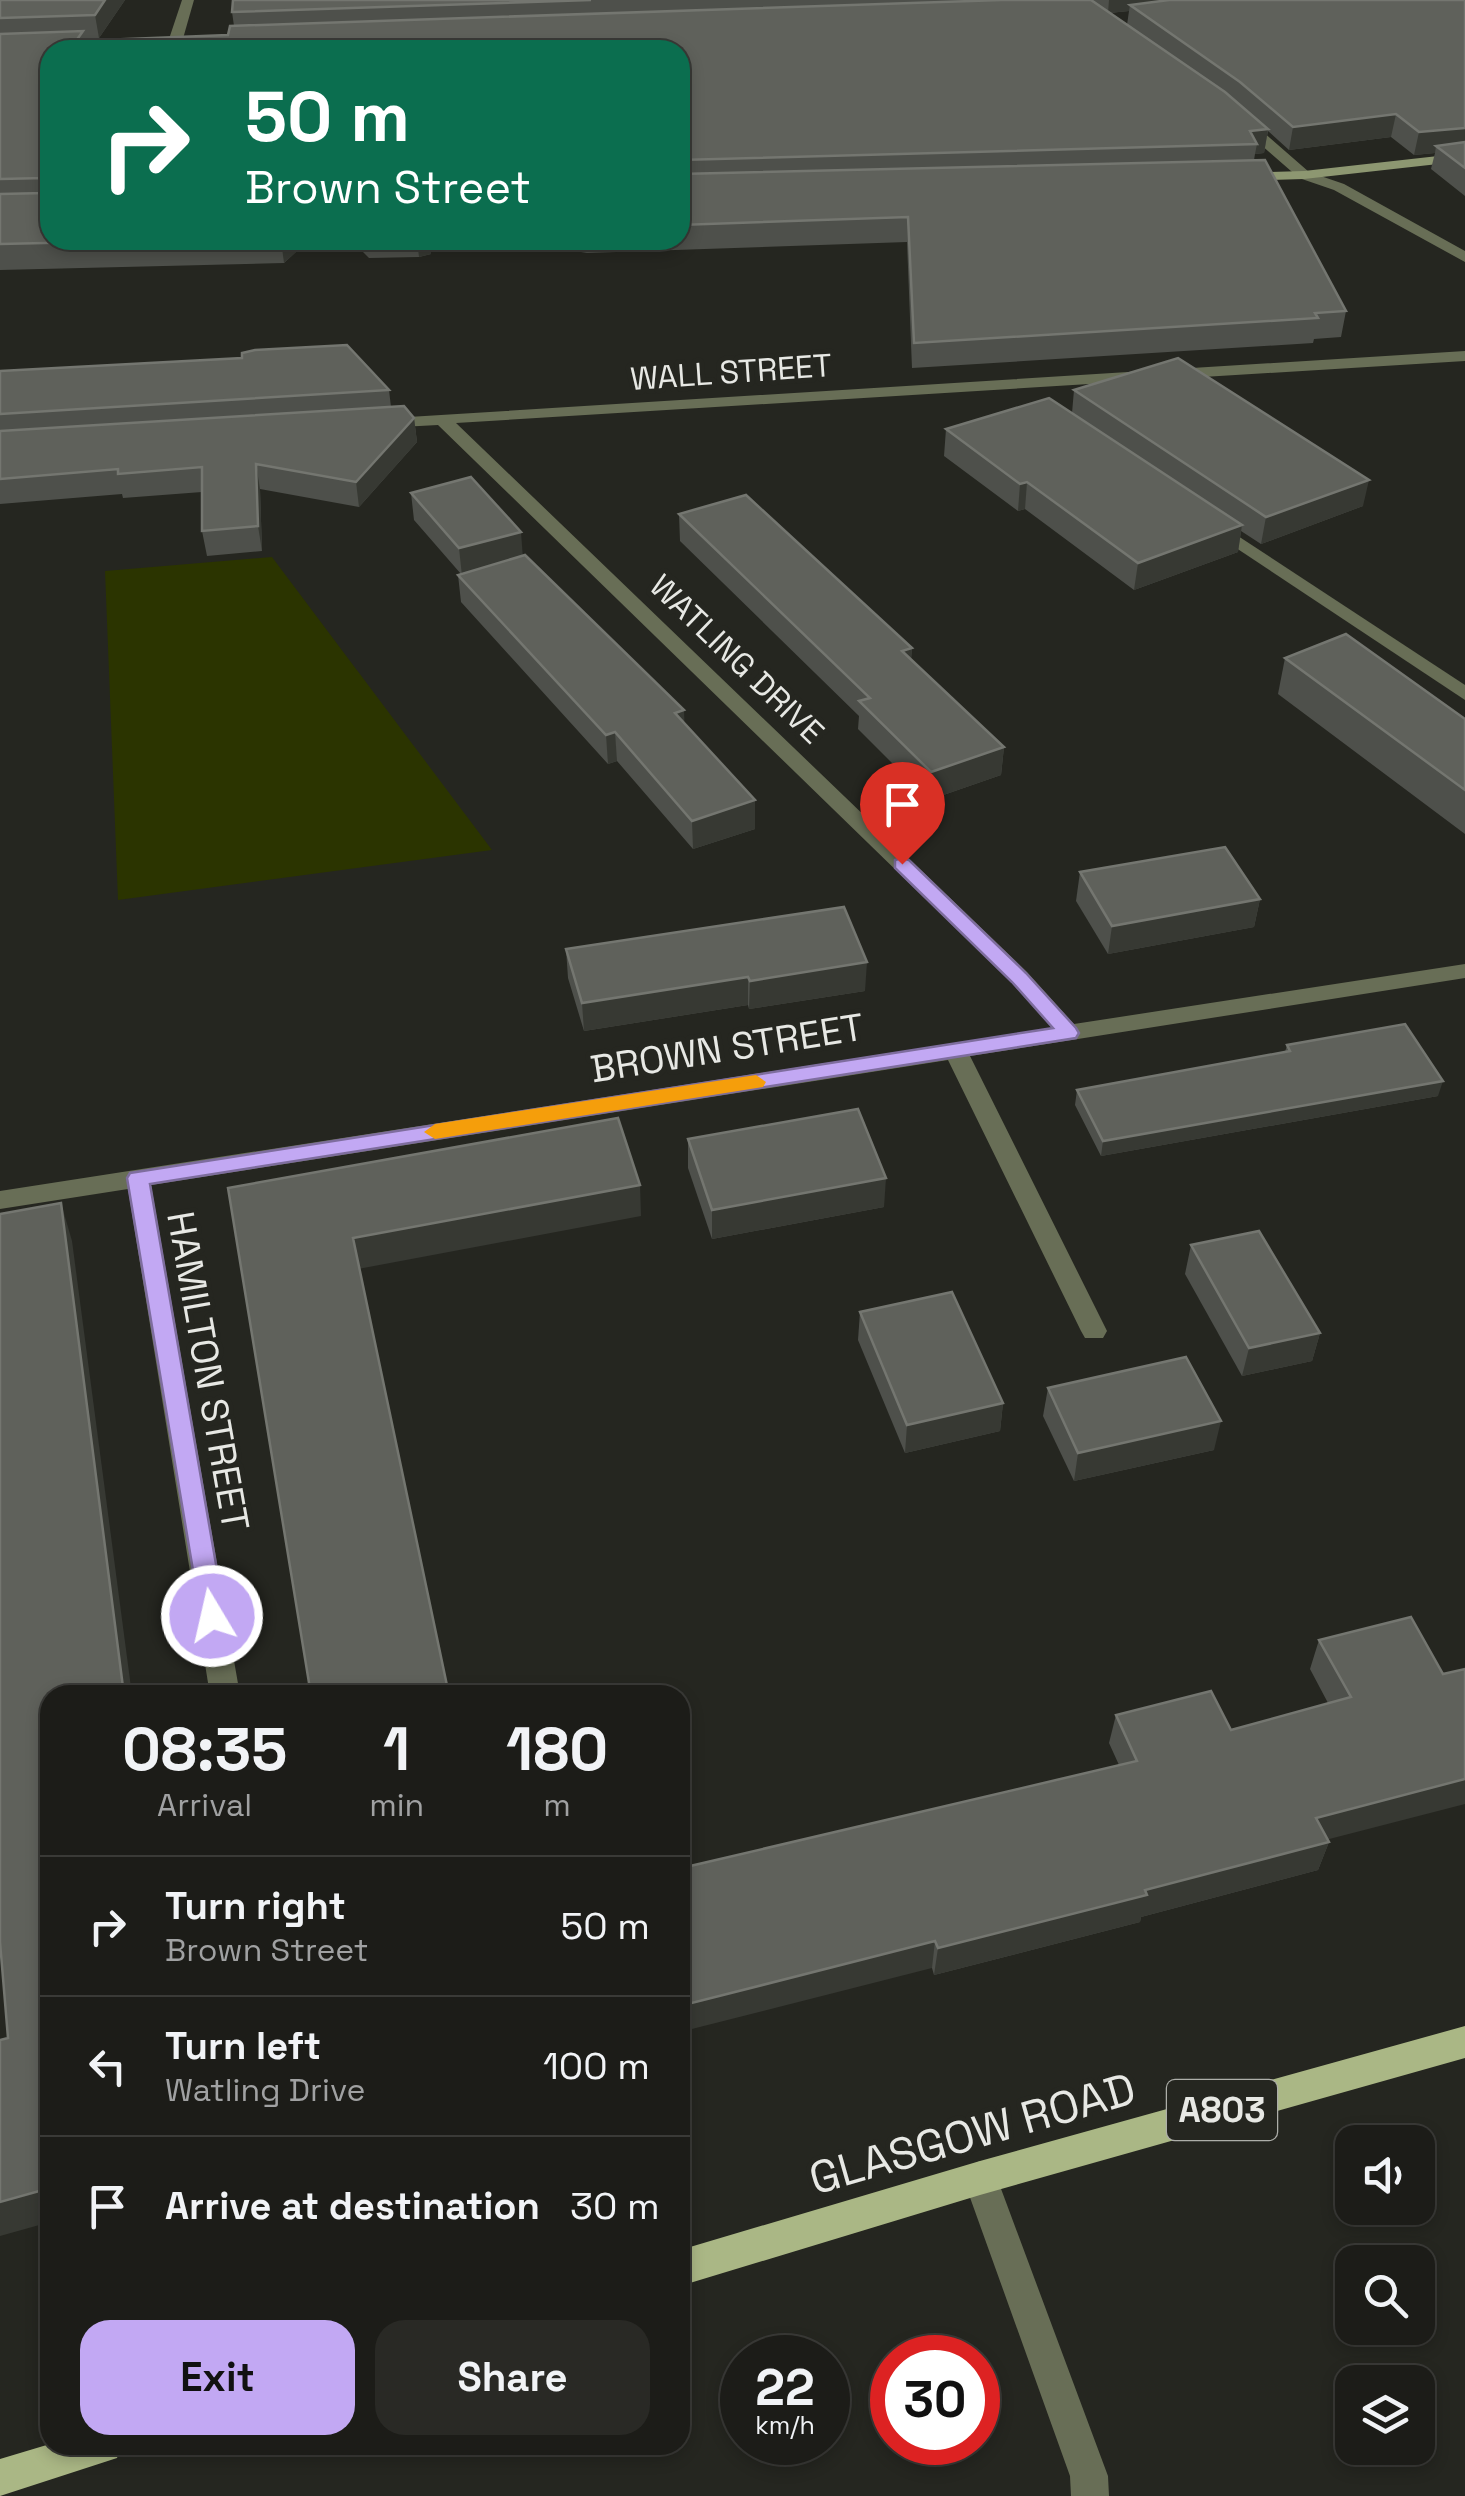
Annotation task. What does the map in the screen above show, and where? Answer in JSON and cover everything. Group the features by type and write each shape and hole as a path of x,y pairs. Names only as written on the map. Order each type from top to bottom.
{"main road":[{"name":"GLASGOW ROAD","path":"690,2265 980,2178 1465,2042"},
{"path":"0,2478 72,2455"}],"street":[{"path":"176,40 188,0"},
{"path":"1229,110 1304,175 1339,188 1465,257"},
{"path":"1229,177 1304,175 1465,157"},
{"name":"WALL STREET","path":"366,424 1465,356"},
{"path":"1006,385 1031,402"},
{"name":"WATLING DRIVE","path":"443,420 1006,965 1069,1033"},
{"path":"1192,510 1465,694"},
{"name":"BROWN STREET","path":"0,1200 1465,971"},
{"path":"955,1050 1094,1332"},
{"name":"HAMILTON STREET","path":"138,1178 223,1685"},
{"path":"980,2178 1089,2476 1090,2496"}],"green space":[{"path":"272,557 492,850 118,900 105,571"}],"building":[{"path":"0,0 105,0 95,15 0,18"},
{"path":"233,0 591,0 232,12"},
{"path":"1091,0 1225,92 1268,129 1250,131 1257,144 690,160 690,40 101,40 228,35 230,26"},
{"path":"1169,0 1465,0 1465,128 1419,132 1396,114 1293,127 1240,82 1130,5"},
{"path":"83,31 77,40 40,40 40,178 0,179 0,34"},
{"path":"1465,142 1465,168 1436,146"},
{"path":"1265,160 1346,311 1315,313 1318,318 914,343 908,217 690,225 690,174"},
{"path":"40,193 40,243 0,244 0,194"},
{"path":"347,345 389,390 0,414 0,371 242,358 242,353 255,350"},
{"path":"1178,358 1369,480 1266,517 1074,390"},
{"path":"1049,398 1242,525 1138,563 946,429"},
{"path":"404,406 414,418 356,482 256,464 258,526 202,531 202,467 0,479 0,431"},
{"path":"471,477 521,532 459,548 411,493"},
{"path":"746,495 912,648 902,651 1004,747 931,772 859,701 870,698 679,514"},
{"path":"525,555 684,710 675,713 755,800 692,821 615,732 606,735 458,575"},
{"path":"1346,634 1465,719 1465,790 1285,658"},
{"path":"1225,847 1260,899 1112,926 1080,872"},
{"path":"844,907 867,962 582,1003 566,949"},
{"path":"1405,1024 1443,1081 1103,1141 1077,1090 1290,1051 1287,1045"},
{"path":"858,1109 886,1178 712,1210 688,1139"},
{"path":"618,1118 640,1185 353,1238 447,1685 309,1685 228,1188"},
{"path":"61,1203 123,1685 40,1685 40,2191 0,2202 0,2040 8,2038 0,1942 0,1214"},
{"path":"1259,1231 1320,1333 1249,1348 1191,1245"},
{"path":"952,1292 1003,1403 907,1425 860,1312"},
{"path":"1186,1357 1221,1421 1078,1453 1048,1388"},
{"path":"1411,1617 1443,1674 1465,1669 1465,1779 1316,1818 1329,1842 1145,1890 1147,1895 938,1948 935,1941 690,2003 690,1866 1137,1761 1116,1715 1211,1691 1231,1730 1351,1697 1319,1640"}],"slow traffic":[{"path":"435,1132 756,1082"}],"route":[{"path":"212,1616 138,1178 1069,1033 1019,978 902,864"}]}
